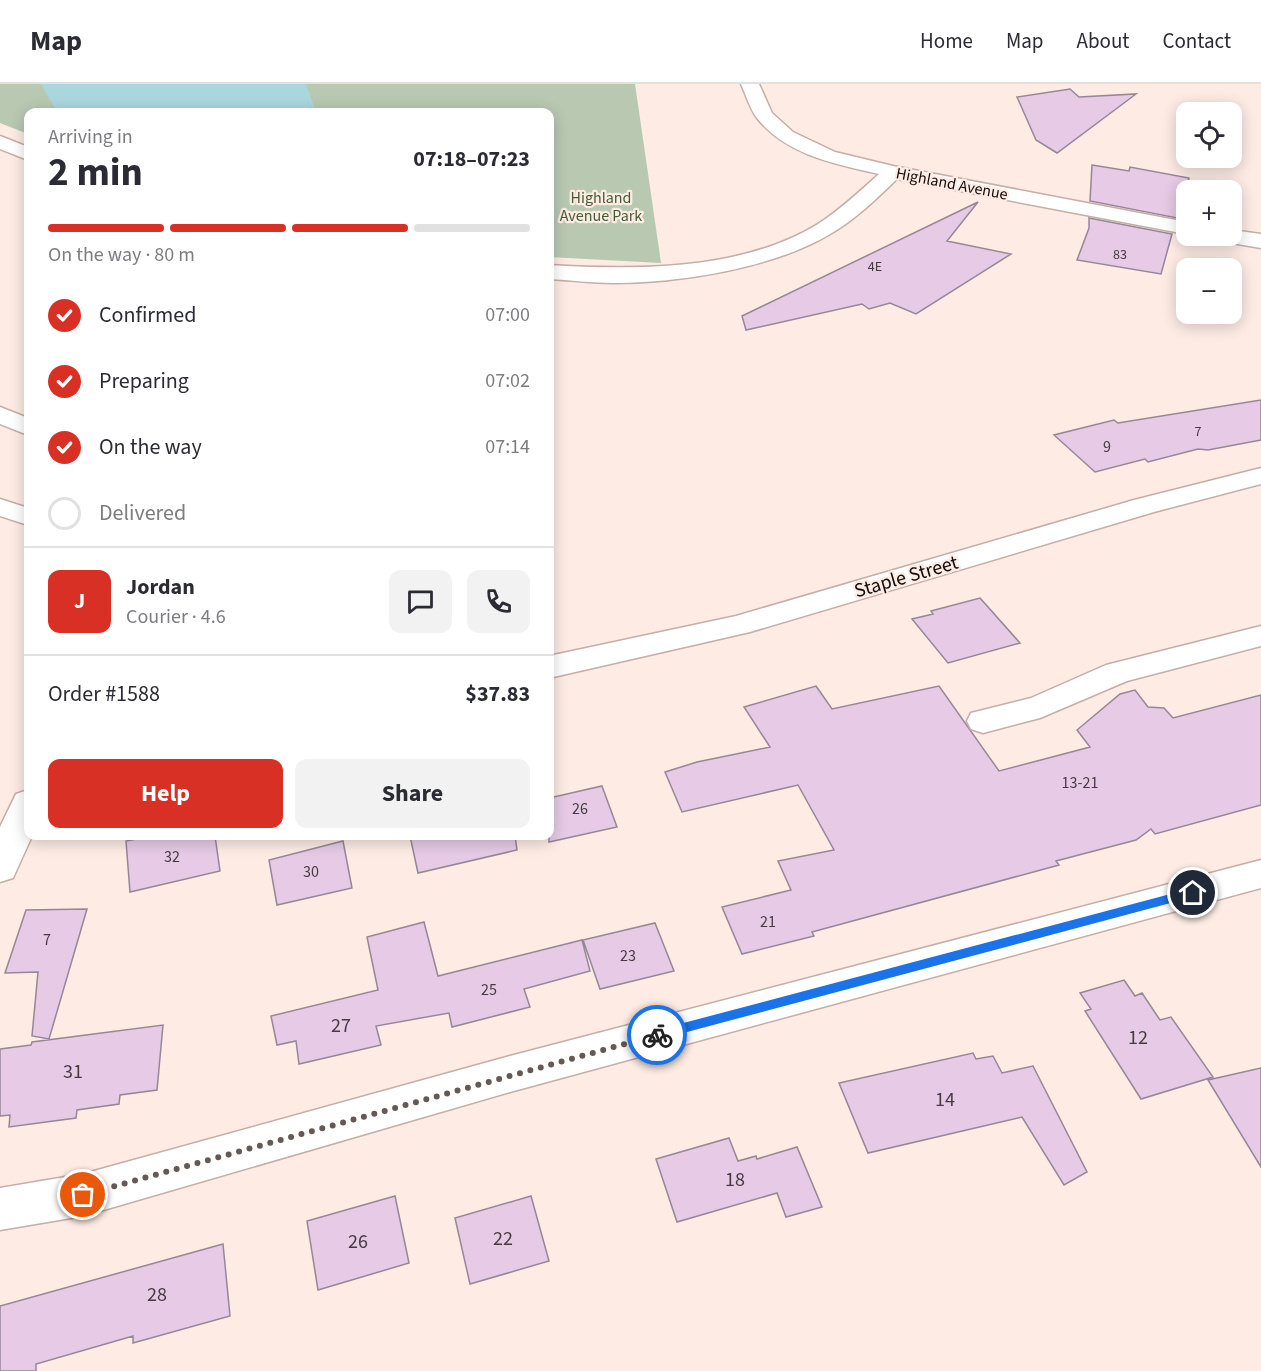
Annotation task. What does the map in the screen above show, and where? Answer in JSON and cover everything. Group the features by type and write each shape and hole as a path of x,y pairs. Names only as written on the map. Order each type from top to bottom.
{"street":[{"name":"Highland Avenue","path":"750,84 764,115 786,136 828,156 893,172 1176,226"},
{"path":"0,142 24,152"},
{"path":"554,272 615,276 692,269 761,255 815,234 856,205 893,172"},
{"path":"1242,238 1261,241"},
{"path":"0,415 24,426"},
{"name":"Staple Street","path":"554,666 739,626 1144,506 1261,476"},
{"path":"0,507 24,516"},
{"path":"983,721 1040,706 1117,674 1261,636"},
{"path":"0,868 24,812"},
{"path":"0,1209 83,1195 521,1071 1261,874"}],"green space":[{"name":"Highland Avenue Park","path":"0,84 635,84 661,263 554,257 554,108 24,108 24,132 0,123"}],"water":[{"path":"41,84 306,84 315,108 55,108"}],"building":[{"path":"1070,89 1079,97 1136,94 1057,153 1036,140 1017,97"},
{"path":"1092,165 1129,171 1130,167 1189,178 1188,180 1176,180 1176,218 1090,201"},
{"path":"978,202 947,241 1011,254 916,314 890,303 869,309 862,304 746,330 742,316"},
{"path":"1089,218 1172,234 1161,274 1077,260 1089,228"},
{"path":"1261,400 1261,440 1208,450 1198,449 1148,462 1145,459 1095,472 1054,435 1114,420 1118,423"},
{"path":"980,598 1020,643 948,663 912,619 933,614 931,611"},
{"path":"816,686 832,709 939,686 999,771 1090,747 1077,730 1120,694 1135,690 1148,707 1164,708 1173,718 1261,695 1261,805 1155,834 1151,829 1136,840 1056,861 1059,865 812,932 814,936 742,954 722,907 791,890 778,861 834,850 798,785 682,812 665,772 697,762 770,747 744,707"},
{"path":"602,786 617,827 549,842 549,840 554,840 554,797"},
{"path":"216,840 220,871 130,892 126,841"},
{"path":"411,840 516,840 517,850 418,873"},
{"path":"343,841 352,888 277,905 269,860"},
{"path":"87,909 49,1039 32,1036 38,972 5,973 26,910"},
{"path":"424,922 438,976 582,940 590,971 524,989 530,1007 452,1027 449,1013 376,1026 381,1045 299,1064 296,1041 277,1045 271,1016 378,990 367,937"},
{"path":"655,923 674,971 600,989 583,940"},
{"path":"1124,980 1135,996 1142,993 1160,1020 1171,1017 1213,1077 1141,1099 1085,1011 1091,1009 1080,993"},
{"path":"163,1025 157,1090 120,1095 119,1104 77,1110 76,1118 9,1127 10,1115 0,1116 0,1049 31,1045 32,1042"},
{"path":"973,1053 976,1059 993,1056 1002,1073 1033,1066 1087,1172 1064,1185 1022,1117 868,1153 839,1083"},
{"path":"1261,1068 1261,1167 1208,1080"},
{"path":"729,1138 738,1161 756,1156 757,1159 797,1147 822,1207 786,1217 777,1193 677,1222 656,1159"},
{"path":"395,1196 409,1263 318,1290 307,1221"},
{"path":"531,1196 549,1261 470,1284 455,1218"},
{"path":"223,1244 230,1316 133,1343 133,1336 36,1364 36,1371 0,1371 0,1306"}],"way so far":[{"path":"83,1195 510,1074 657,1035"}],"route":[{"path":"657,1035 1193,893"}]}
